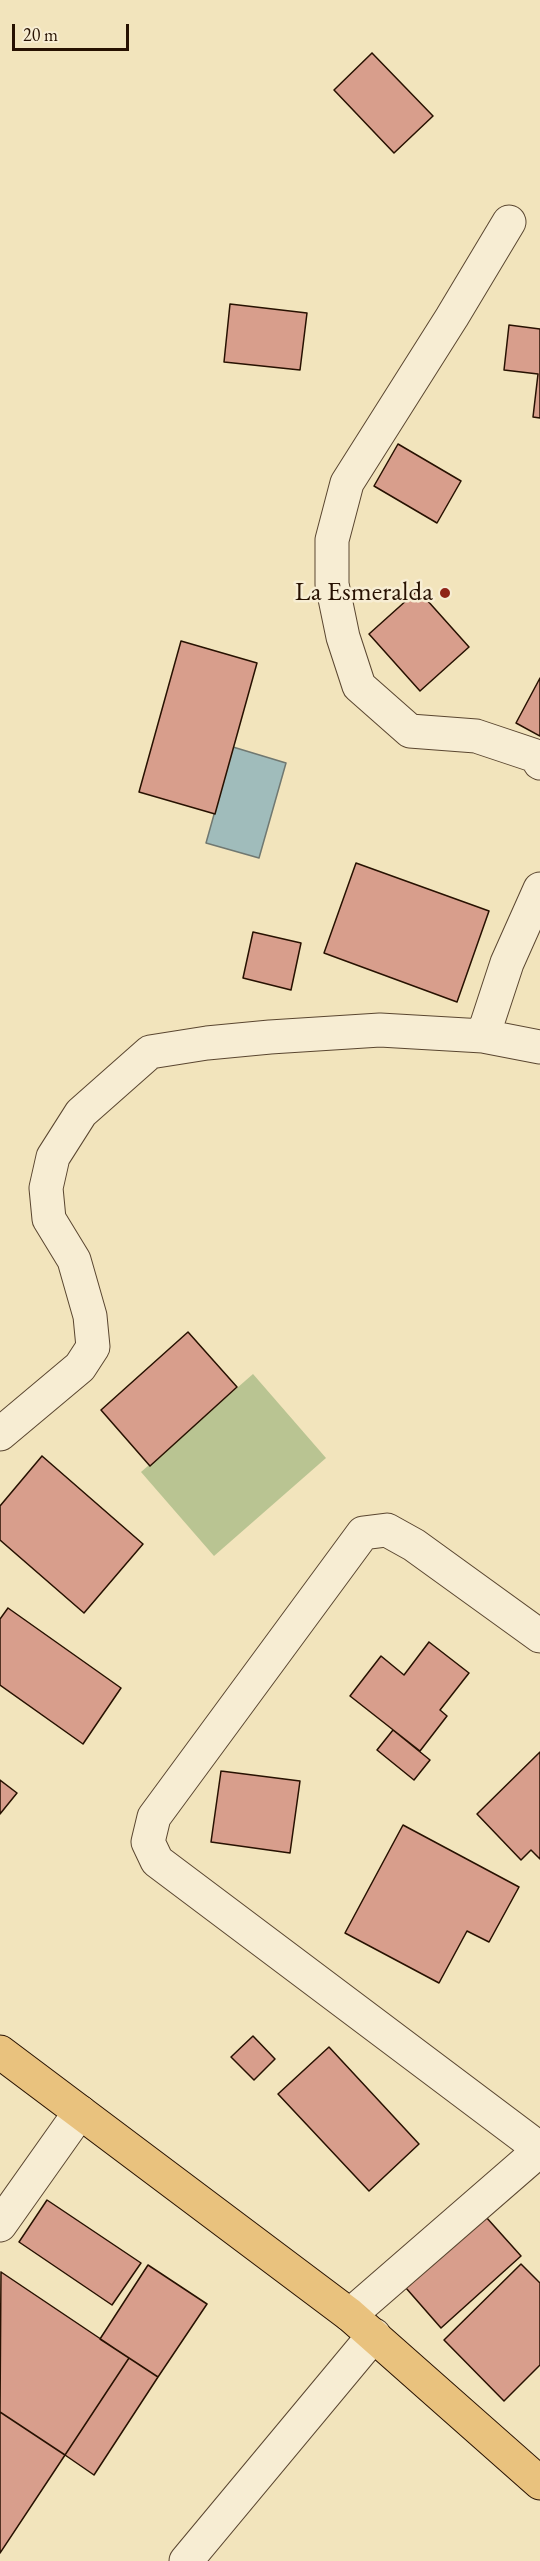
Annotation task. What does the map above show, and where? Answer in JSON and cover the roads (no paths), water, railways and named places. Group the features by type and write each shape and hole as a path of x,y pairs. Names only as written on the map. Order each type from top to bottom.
{"main road":[{"path":"0,2052 362,2325 540,2482"}],"street":[{"path":"509,222 347,483 332,540 332,584 343,637 359,686 410,730 476,736 536,756 540,763"},
{"path":"483,1036 507,963 540,889"},
{"path":"0,1434 80,1367 93,1347 90,1316 74,1260 49,1218 46,1188 53,1157 81,1113 150,1053 207,1043 380,1030 483,1036 540,1047"},
{"path":"186,2561 362,2325 540,2149 157,1861 148,1842 154,1817 363,1533 387,1530 414,1545 540,1636"},
{"path":"0,2224 80,2112"}],"water":[{"path":"233,747 286,763 259,858 206,843"}],"place":[{"name":"La Esmeralda","path":"445,593"}]}
